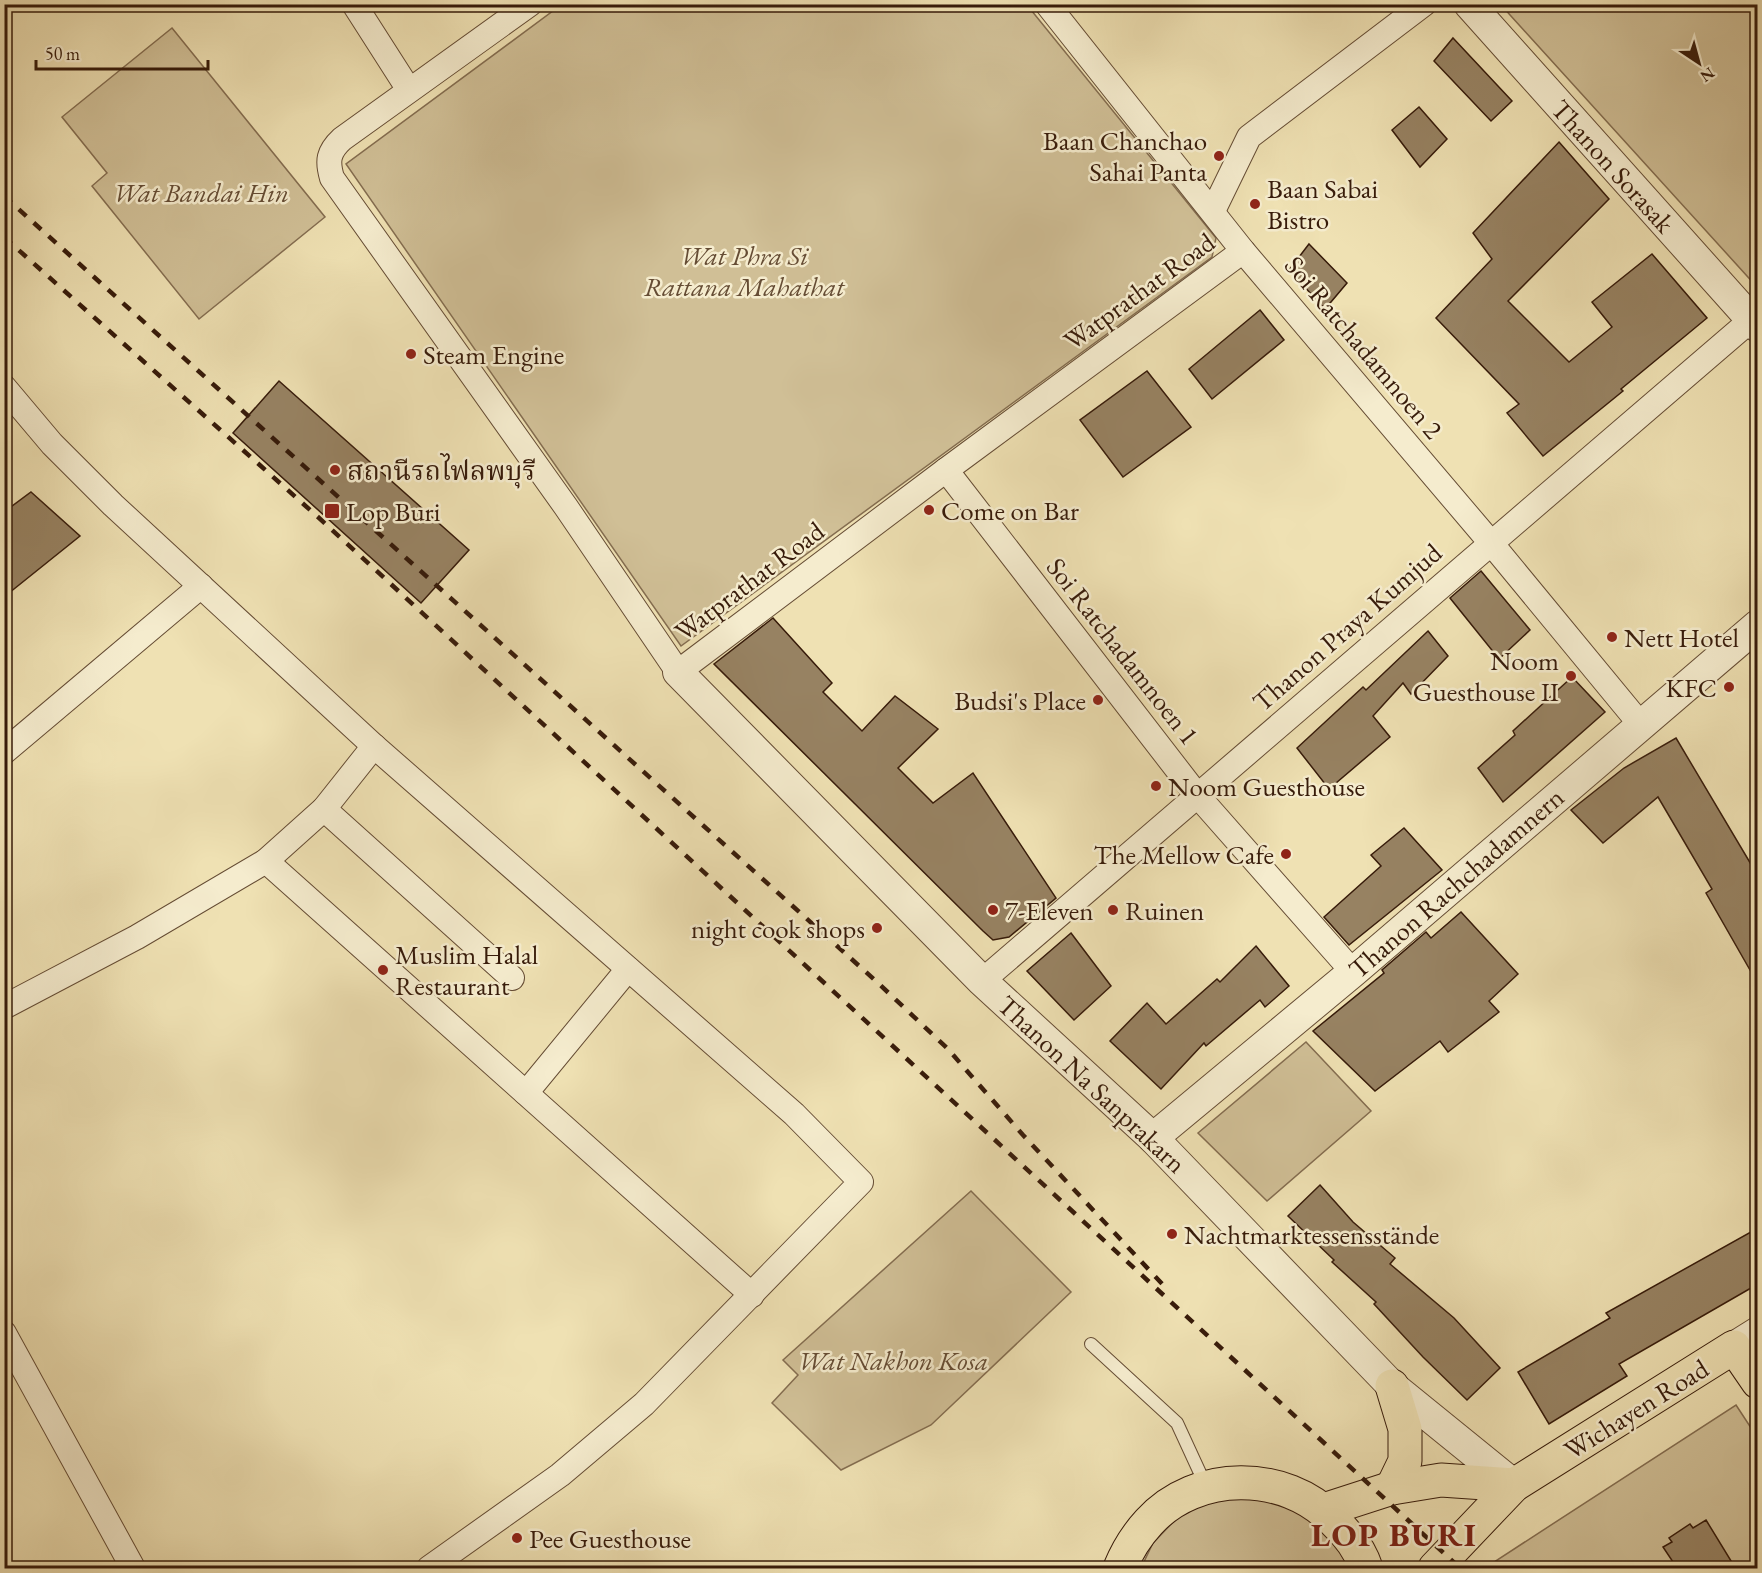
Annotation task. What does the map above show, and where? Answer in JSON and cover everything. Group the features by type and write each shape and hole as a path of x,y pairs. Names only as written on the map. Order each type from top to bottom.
{"main road":[{"path":"1746,1340 1758,1382"},
{"name":"Wichayen Road","path":"1435,1569 1514,1485 1746,1340"},
{"path":"1392,1386 1405,1429 1405,1461 1392,1488"},
{"path":"1324,1510 1392,1488 1441,1480 1514,1485"},
{"path":"1120,1569 1129,1548 1149,1521 1176,1500 1207,1487 1237,1482 1268,1484 1297,1494 1324,1510 1348,1535 1366,1569"}],"street":[{"path":"354,4 409,90 530,4"},
{"name":"Soi Ratchadamnoen 2","path":"1047,4 1243,251 1491,543 1641,725"},
{"path":"1212,212 1249,137 1424,4"},
{"name":"Thanon Sorasak","path":"1469,4 1756,320"},
{"name":"Watprathat Road","path":"409,90 334,146 328,156 332,178 566,507 678,672 946,470 1243,251"},
{"name":"Thanon Praya Kumjud","path":"982,981 1491,543 1756,320"},
{"path":"4,387 52,444 113,505 374,746 794,1114 861,1182 644,1404 560,1475 429,1569"},
{"name":"Soi Ratchadamnoen 1","path":"946,470 1197,795 1353,972"},
{"path":"4,752 201,586"},
{"name":"Thanon Rachchadamnern","path":"1153,1138 1353,972 1758,625"},
{"name":"Thanon Na Sanprakarn","path":"678,672 982,981 1153,1138 1392,1386 1514,1485"},
{"path":"4,1007 137,937 266,861 324,808 374,746"},
{"path":"324,808 512,978"},
{"path":"266,861 752,1295"},
{"path":"526,1093 628,969"},
{"path":"4,1333 133,1569"}],"lane":[{"path":"1091,1344 1177,1424 1207,1487"}],"green space":[{"name":"Wat Phra Si Rattana Mahathat","path":"561,5 1027,5 1216,238 1212,257 681,646 346,164"},
{"path":"1501,5 1757,5 1757,287"},
{"name":"Wat Bandai Hin","path":"172,28 325,217 199,319 92,186 107,173 62,117"},
{"path":"1306,1042 1371,1111 1267,1201 1198,1133"},
{"name":"Wat Nakhon Kosa","path":"971,1191 1071,1292 931,1425 841,1470 772,1403 798,1375 783,1360"},
{"path":"1736,1405 1757,1437 1757,1568 1501,1568 1494,1562"},
{"path":"1246,1495 1279,1500 1306,1512 1332,1536 1350,1568 1141,1568 1153,1543 1178,1517 1210,1501"}],"building":[{"path":"1453,38 1512,101 1491,121 1434,61"},
{"path":"1419,107 1447,139 1420,167 1392,130"},
{"path":"1559,142 1609,199 1508,301 1569,362 1612,327 1592,302 1652,254 1707,318 1543,456 1507,413 1519,404 1436,318 1492,259 1473,233"},
{"path":"1309,244 1347,283 1325,309 1289,270"},
{"path":"1260,310 1284,340 1212,399 1189,369"},
{"path":"1147,371 1191,427 1123,477 1080,420"},
{"path":"279,381 469,550 421,603 233,433"},
{"path":"31,492 80,536 4,597 4,512"},
{"path":"1481,571 1530,630 1499,659 1450,598"},
{"path":"773,618 832,683 823,692 862,731 895,696 938,729 898,768 933,803 973,773 1056,898 1009,937 993,940 714,664"},
{"path":"1428,631 1448,656 1411,694 1403,683 1373,716 1390,737 1329,789 1297,748 1363,687 1366,690"},
{"path":"1572,677 1605,712 1503,802 1478,768 1515,735 1513,731"},
{"path":"1676,738 1758,876 1758,984 1706,893 1712,889 1658,797 1603,843 1571,810 1624,768"},
{"path":"1404,828 1442,870 1349,945 1324,917 1381,866 1371,855"},
{"path":"1461,912 1518,974 1489,1001 1499,1012 1448,1052 1440,1041 1375,1091 1313,1031 1384,973 1382,970 1426,932 1431,938"},
{"path":"1071,933 1111,986 1074,1020 1027,971"},
{"path":"1256,946 1289,986 1265,1007 1260,1000 1206,1046 1204,1043 1161,1089 1110,1041 1147,1003 1166,1024 1217,979 1220,982"},
{"path":"1320,1185 1353,1222 1395,1258 1390,1264 1454,1318 1500,1368 1467,1400 1423,1357 1374,1304 1376,1302 1332,1262 1334,1260 1288,1216"},
{"path":"1758,1228 1758,1284 1619,1364 1627,1376 1549,1424 1518,1372 1610,1318 1606,1313"},
{"path":"1706,1520 1736,1569 1690,1569 1686,1562 1677,1568 1663,1547 1672,1542 1669,1538 1690,1524 1693,1528"}],"railway":[{"path":"4,196 877,982 947,1048 1023,1135 1166,1288"},
{"path":"4,237 318,517 1460,1568"}],"place":[{"name":"Baan Chanchao Sahai Panta","path":"1219,156"},
{"name":"Baan Sabai Bistro","path":"1255,204"},
{"name":"Steam Engine","path":"411,354"},
{"name":"สถานีรถไฟลพบุรี","path":"335,470"},
{"name":"Come on Bar","path":"929,510"},
{"name":"Lop Buri","path":"332,511"},
{"name":"Nett Hotel","path":"1612,637"},
{"name":"Noom Guesthouse II","path":"1571,676"},
{"name":"KFC","path":"1729,687"},
{"name":"Budsi's Place","path":"1098,700"},
{"name":"Noom Guesthouse","path":"1156,786"},
{"name":"The Mellow Cafe","path":"1286,854"},
{"name":"7-Eleven","path":"993,910"},
{"name":"Ruinen","path":"1113,910"},
{"name":"night cook shops","path":"877,928"},
{"name":"Muslim Halal Restaurant","path":"383,970"},
{"name":"Nachtmarktessensstände","path":"1172,1234"},
{"name":"Pee Guesthouse","path":"517,1538"}],"district":[{"name":"LOP BURI","path":"1394,1534"}]}
